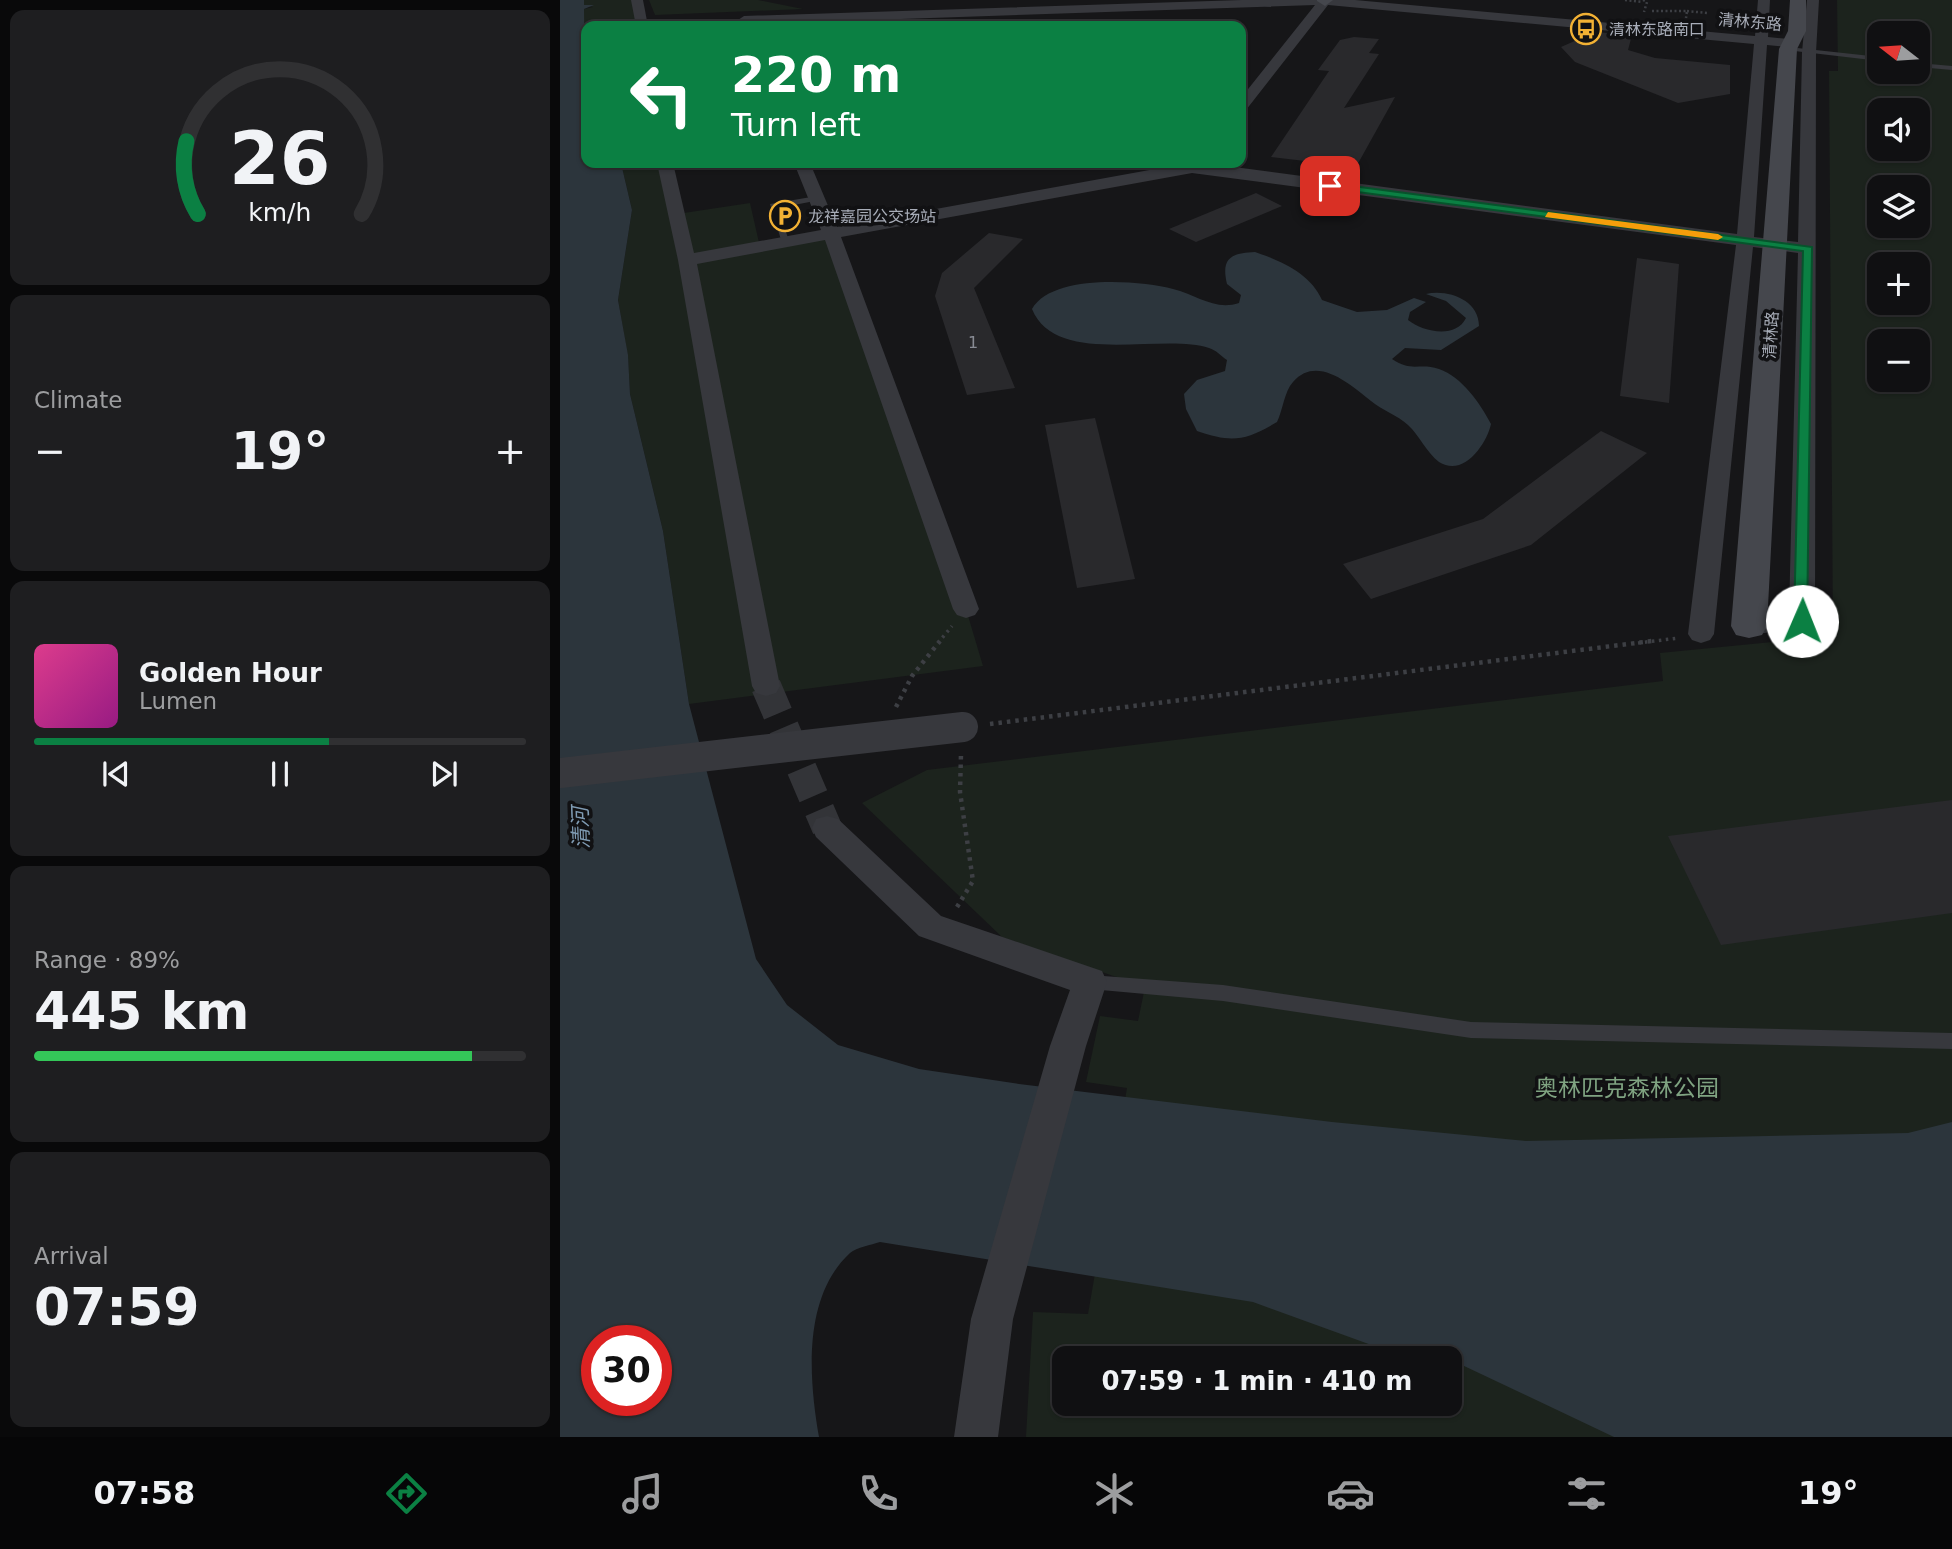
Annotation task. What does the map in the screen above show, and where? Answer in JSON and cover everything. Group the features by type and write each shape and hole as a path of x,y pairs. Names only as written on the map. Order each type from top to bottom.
{"street":[{"path":"636,0 641,21"},
{"path":"1702,634 1745,241 1764,0"},
{"path":"1749,626 1802,621 1808,249 1792,43 1782,0"},
{"path":"1792,43 1797,32 1798,0"},
{"path":"1792,43 1813,0"},
{"path":"1246,101 1325,1"},
{"name":"清林东路","path":"798,21 1325,1 1792,43"},
{"path":"1627,28 1631,14"},
{"name":"清林路","path":"1749,626 1792,43"},
{"path":"666,168 687,260 766,686"},
{"path":"804,168 831,233 966,609"},
{"path":"687,260 1178,168"},
{"path":"1216,168 1808,249"},
{"path":"560,773 962,727"},
{"path":"827,828 930,926 1090,982 1068,1046 992,1319 976,1437"}],"lane":[{"path":"1792,43 1867,57"},
{"path":"1930,66 1952,68"},
{"path":"785,242 773,206 817,198"},
{"path":"1090,982 1223,993 1471,1030 1952,1041"}],"path":[{"path":"1625,0 1642,2"},
{"path":"1657,11 1657,8 1707,13"},
{"path":"1686,18 1687,11"},
{"path":"882,736 912,676 966,609"},
{"path":"942,930 973,881 960,792 962,727 1702,634"}],"green space":[{"path":"584,0 637,0 641,21 583,21 584,9 593,7 584,5"},
{"path":"649,0 758,0 803,9 655,15"},
{"name":"奥林匹克森林公园","path":"1837,0 1952,0 1952,1437 1026,1437 1033,1312 1088,1314 1127,1088 1086,1082 1100,1016 1138,1021 1145,987 1002,937 862,803 927,770 1663,681 1660,653 1833,636 1829,71 1838,71"},
{"path":"622,168 666,168 677,214 750,203 760,247 831,233 966,609 983,666 689,704 663,531 630,394 628,357 618,300 632,210"}],"water":[{"name":"清河","path":"560,0 584,0 584,5 594,5 584,9 584,21 581,21 581,168 622,168 632,210 618,300 628,355 630,394 663,531 689,704 756,959 787,1005 838,1045 919,1069 1019,1084 1332,1122 1526,1141 1908,1133 1952,1122 1952,1437 1614,1437 1462,1365 1462,1346 1374,1346 1253,1302 880,1242 850,1253 834,1271 824,1292 816,1316 813,1340 815,1415 819,1437 560,1437"},
{"path":"1255,252 1294,269 1310,282 1322,300 1357,312 1387,310 1414,298 1426,302 1410,312 1408,320 1430,330 1455,329 1466,318 1446,301 1426,294 1444,293 1468,303 1478,317 1479,326 1441,350 1405,348 1392,359 1405,365 1439,369 1455,378 1469,392 1491,424 1485,440 1473,456 1457,465 1448,466 1439,462 1404,421 1375,404 1354,387 1323,371 1302,374 1293,382 1277,422 1256,433 1229,438 1197,431 1186,409 1184,394 1197,380 1225,371 1227,360 1209,348 1189,344 1112,345 1063,338 1045,327 1032,309 1042,298 1058,290 1097,282 1139,283 1182,292 1214,304 1239,303 1241,295 1227,284 1225,269 1229,259 1234,256"}],"building":[{"path":"1595,32 1632,35 1628,50 1655,58 1730,65 1730,94 1678,103 1575,62 1561,47"},
{"path":"1354,37 1379,39 1369,53 1379,54 1344,108 1395,97 1356,167 1271,157 1329,71 1318,70 1340,40"},
{"path":"1256,193 1282,206 1196,242 1169,229"},
{"path":"989,233 1023,239 974,288 1015,388 967,395 935,296 942,273"},
{"path":"1637,258 1679,264 1669,403 1620,396"},
{"path":"1095,418 1135,579 1077,588 1045,425"},
{"path":"1601,431 1647,453 1531,545 1371,599 1343,564 1483,519"},
{"path":"1952,800 1952,913 1721,945 1668,836"}],"tunnel":[{"path":"766,686 827,828"}],"slow traffic":[{"path":"1548,215 1718,237"}],"place":[{"name":"清林东路南口","path":"1586,29"},
{"name":"龙祥嘉园公交场站","path":"785,216"}],"route":[{"path":"1330,186 1808,249 1802,621"}]}
